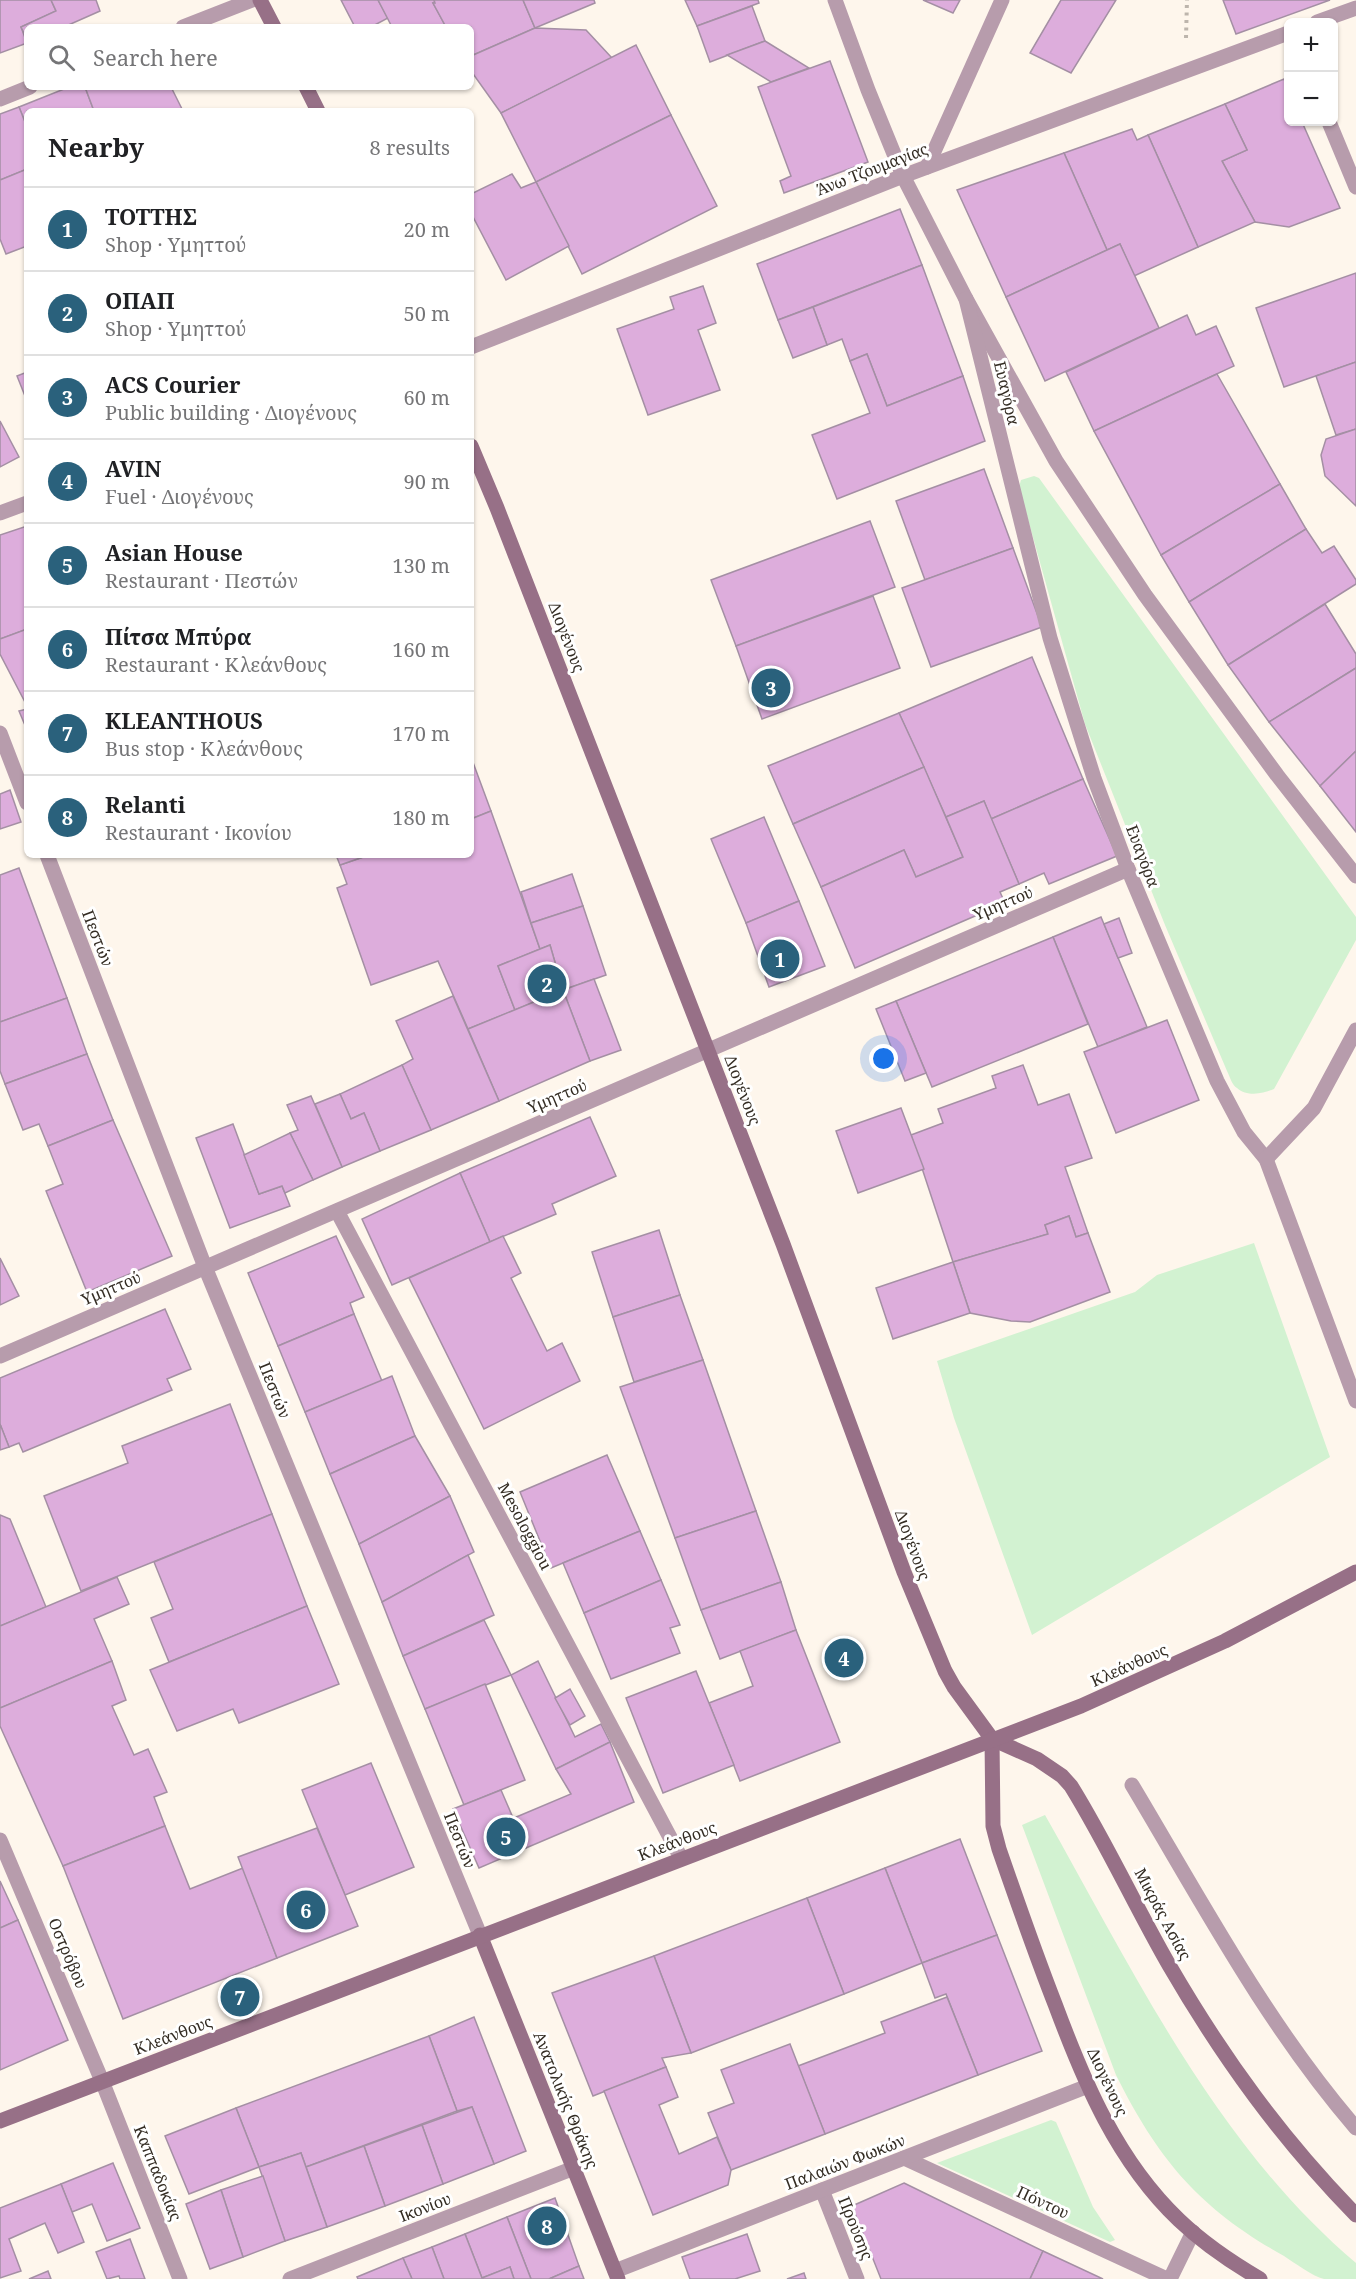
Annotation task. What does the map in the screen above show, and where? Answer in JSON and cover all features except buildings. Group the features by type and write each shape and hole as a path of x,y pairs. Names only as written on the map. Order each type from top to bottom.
{"street":[{"path":"191,24 252,0"},
{"path":"260,0 272,24"},
{"name":"Ευαγόρα","path":"836,0 868,90 903,176 966,299 1056,461 1145,595 1277,775 1356,876"},
{"path":"927,167 1002,0"},
{"path":"1328,18 1356,8"},
{"name":"Άνω Τζουμαγίας","path":"474,346 903,176 1284,34"},
{"path":"0,99 24,89"},
{"path":"308,90 316,108"},
{"path":"1331,126 1356,187"},
{"name":"Ευαγόρα","path":"966,299 1050,638 1094,778 1128,869 1217,1081 1244,1132 1266,1159 1356,1401"},
{"name":"Διογένους","path":"474,453 709,1050 847,1414 904,1572 954,1687 992,1739 993,1826 999,1849 1078,2065 1115,2139 1140,2176 1166,2206 1206,2244 1260,2279"},
{"path":"0,513 24,505"},
{"path":"0,733 24,795"},
{"name":"Πεστών","path":"48,858 205,1267 480,1935"},
{"name":"Υμηττού","path":"0,1356 1128,869"},
{"path":"1266,1159 1314,1108 1356,1030"},
{"name":"Mesologgiou","path":"337,1211 681,1858"},
{"name":"Κλεάνθους","path":"0,2121 1081,1706 1225,1641 1356,1572"},
{"name":"Μικράς Ασίας","path":"992,1739 1037,1759 1062,1776 1071,1786 1168,1963 1234,2070 1279,2128 1356,2216"},
{"path":"1131,1785 1267,2011 1302,2061 1356,2128"},
{"name":"Οστρόβου","path":"0,1840 102,2081"},
{"name":"Ανατολικής Θράκης","path":"480,1935 616,2275"},
{"name":"Καππαδοκίας","path":"102,2081 180,2279"},
{"name":"Παλαιών Φωκών","path":"616,2275 822,2190 1088,2086"},
{"name":"Πόντου","path":"904,2158 1168,2279"},
{"name":"Ικονίου","path":"290,2279 574,2168"},
{"name":"Προύσης","path":"822,2190 857,2279"},
{"path":"1168,2279 1193,2232"}],"green space":[{"path":"1034,476 1039,478 1356,917 1356,940 1274,1089 1270,1091 1245,1093 1235,1087 1231,1081 1165,925 1085,724 1019,487 1021,480"},
{"path":"1254,1243 1330,1457 1032,1635 954,1418 937,1361 1135,1292 1157,1275"},
{"path":"1045,1815 1111,1935 1181,2054 1261,2165 1306,2216 1356,2263 1356,2279 1324,2279 1314,2275 1228,2220 1185,2180 1149,2133 1116,2075 1022,1825"},
{"path":"1051,2120 1056,2122 1093,2207 1115,2240 1110,2242 937,2163"}],"place":[{"name":"ACS Courier","path":"771,688"},
{"name":"ΤΟΤΤΗΣ","path":"780,959"},
{"name":"ΟΠΑΠ","path":"547,984"},
{"name":"AVIN","path":"844,1658"},
{"name":"Asian House","path":"506,1837"},
{"name":"Πίτσα Μπύρα","path":"306,1910"},
{"name":"KLEANTHOUS","path":"240,1997"},
{"name":"Relanti","path":"547,2226"}]}
